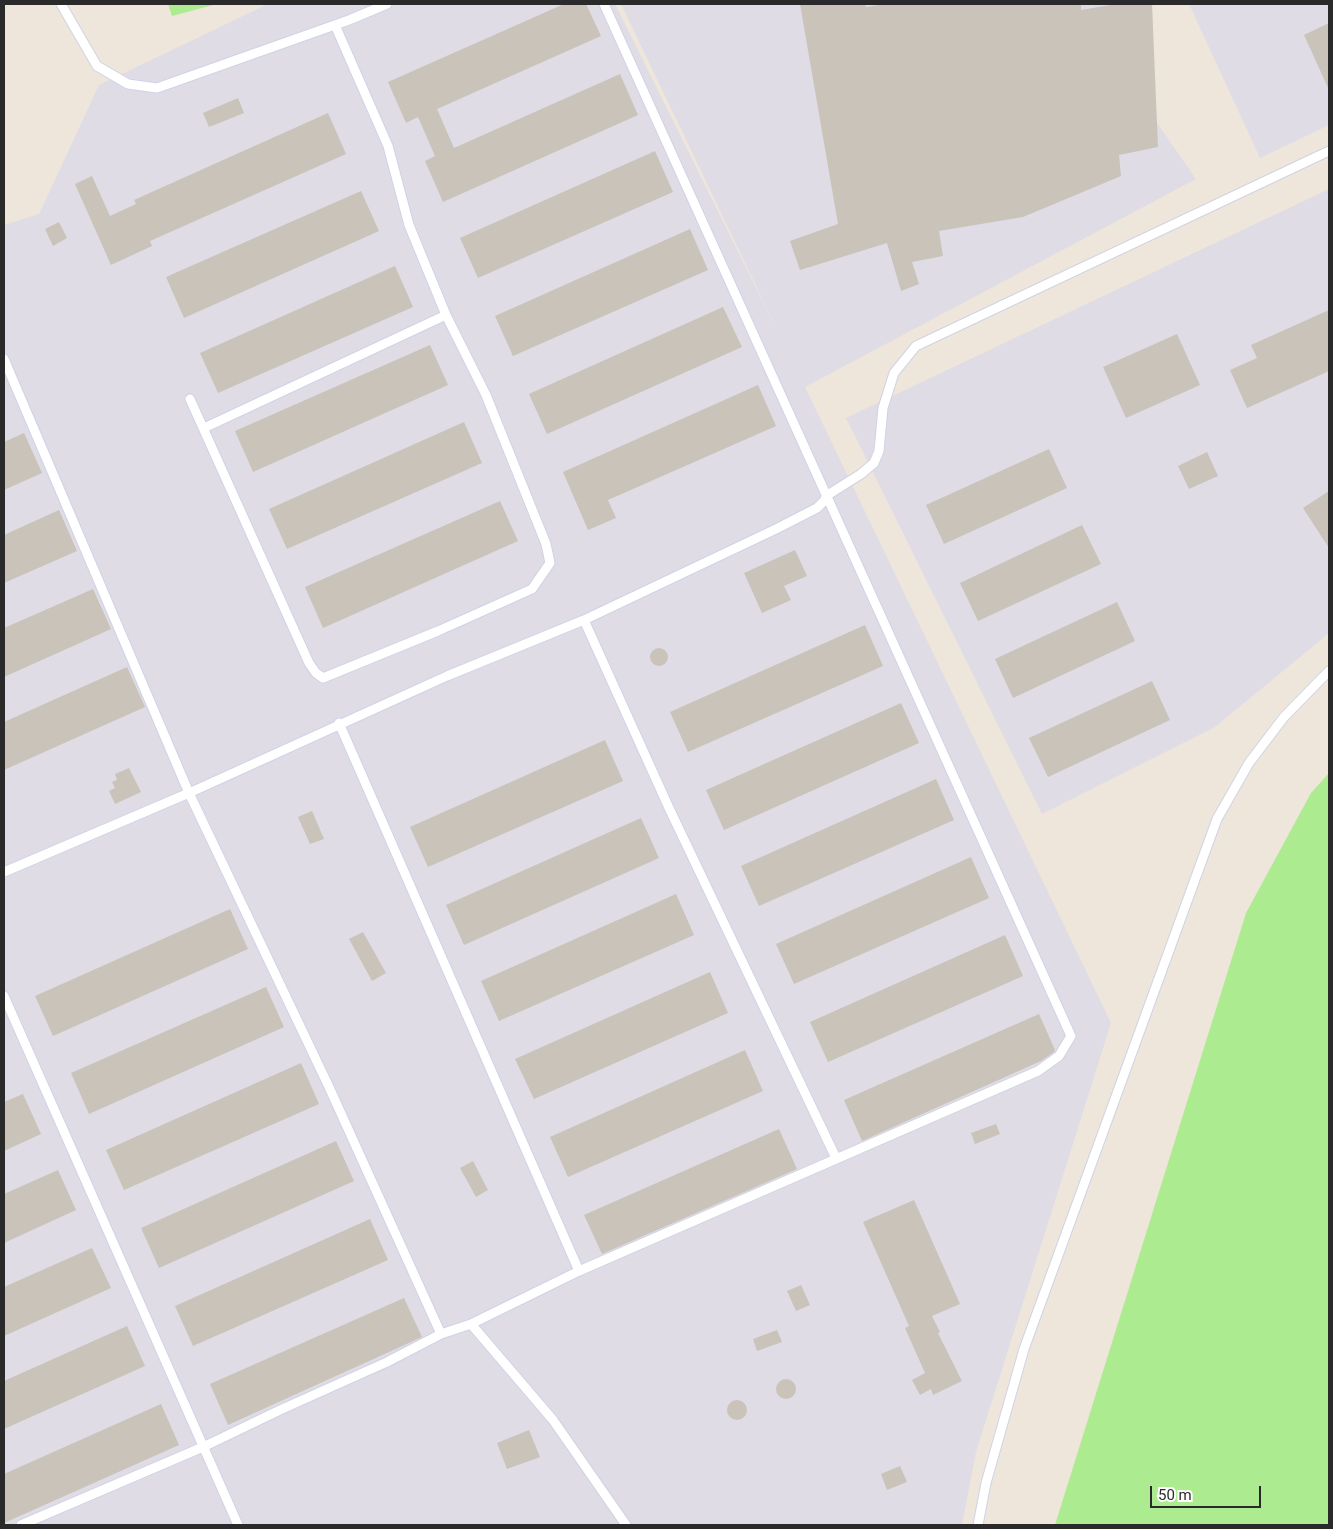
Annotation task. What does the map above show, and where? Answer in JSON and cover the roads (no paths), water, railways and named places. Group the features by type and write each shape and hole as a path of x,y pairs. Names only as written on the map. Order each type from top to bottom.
{"lane":[{"path":"61,4 97,66 128,84 157,88 336,25 387,4"},
{"path":"21,1525 203,1447 387,1362 441,1334 471,1324 579,1271 1038,1071 1059,1056 1071,1036 604,4"},
{"path":"190,398 309,663 316,673 323,678 532,589 550,563 546,544 486,395 446,315 409,225 388,146 336,25"},
{"path":"4,872 189,793 339,723 447,676 584,620 817,508 825,500 826,496 861,474 874,462 879,451 883,408 894,373 916,346 1329,151"},
{"path":"204,428 446,315"},
{"path":"4,359 189,793 329,1087 441,1334"},
{"path":"584,620 669,808 836,1158"},
{"path":"978,1525 986,1483 1024,1349 1217,819 1250,764 1284,717 1329,671"},
{"path":"339,723 579,1271"},
{"path":"4,996 238,1525"},
{"path":"471,1324 553,1420 626,1525"}]}
